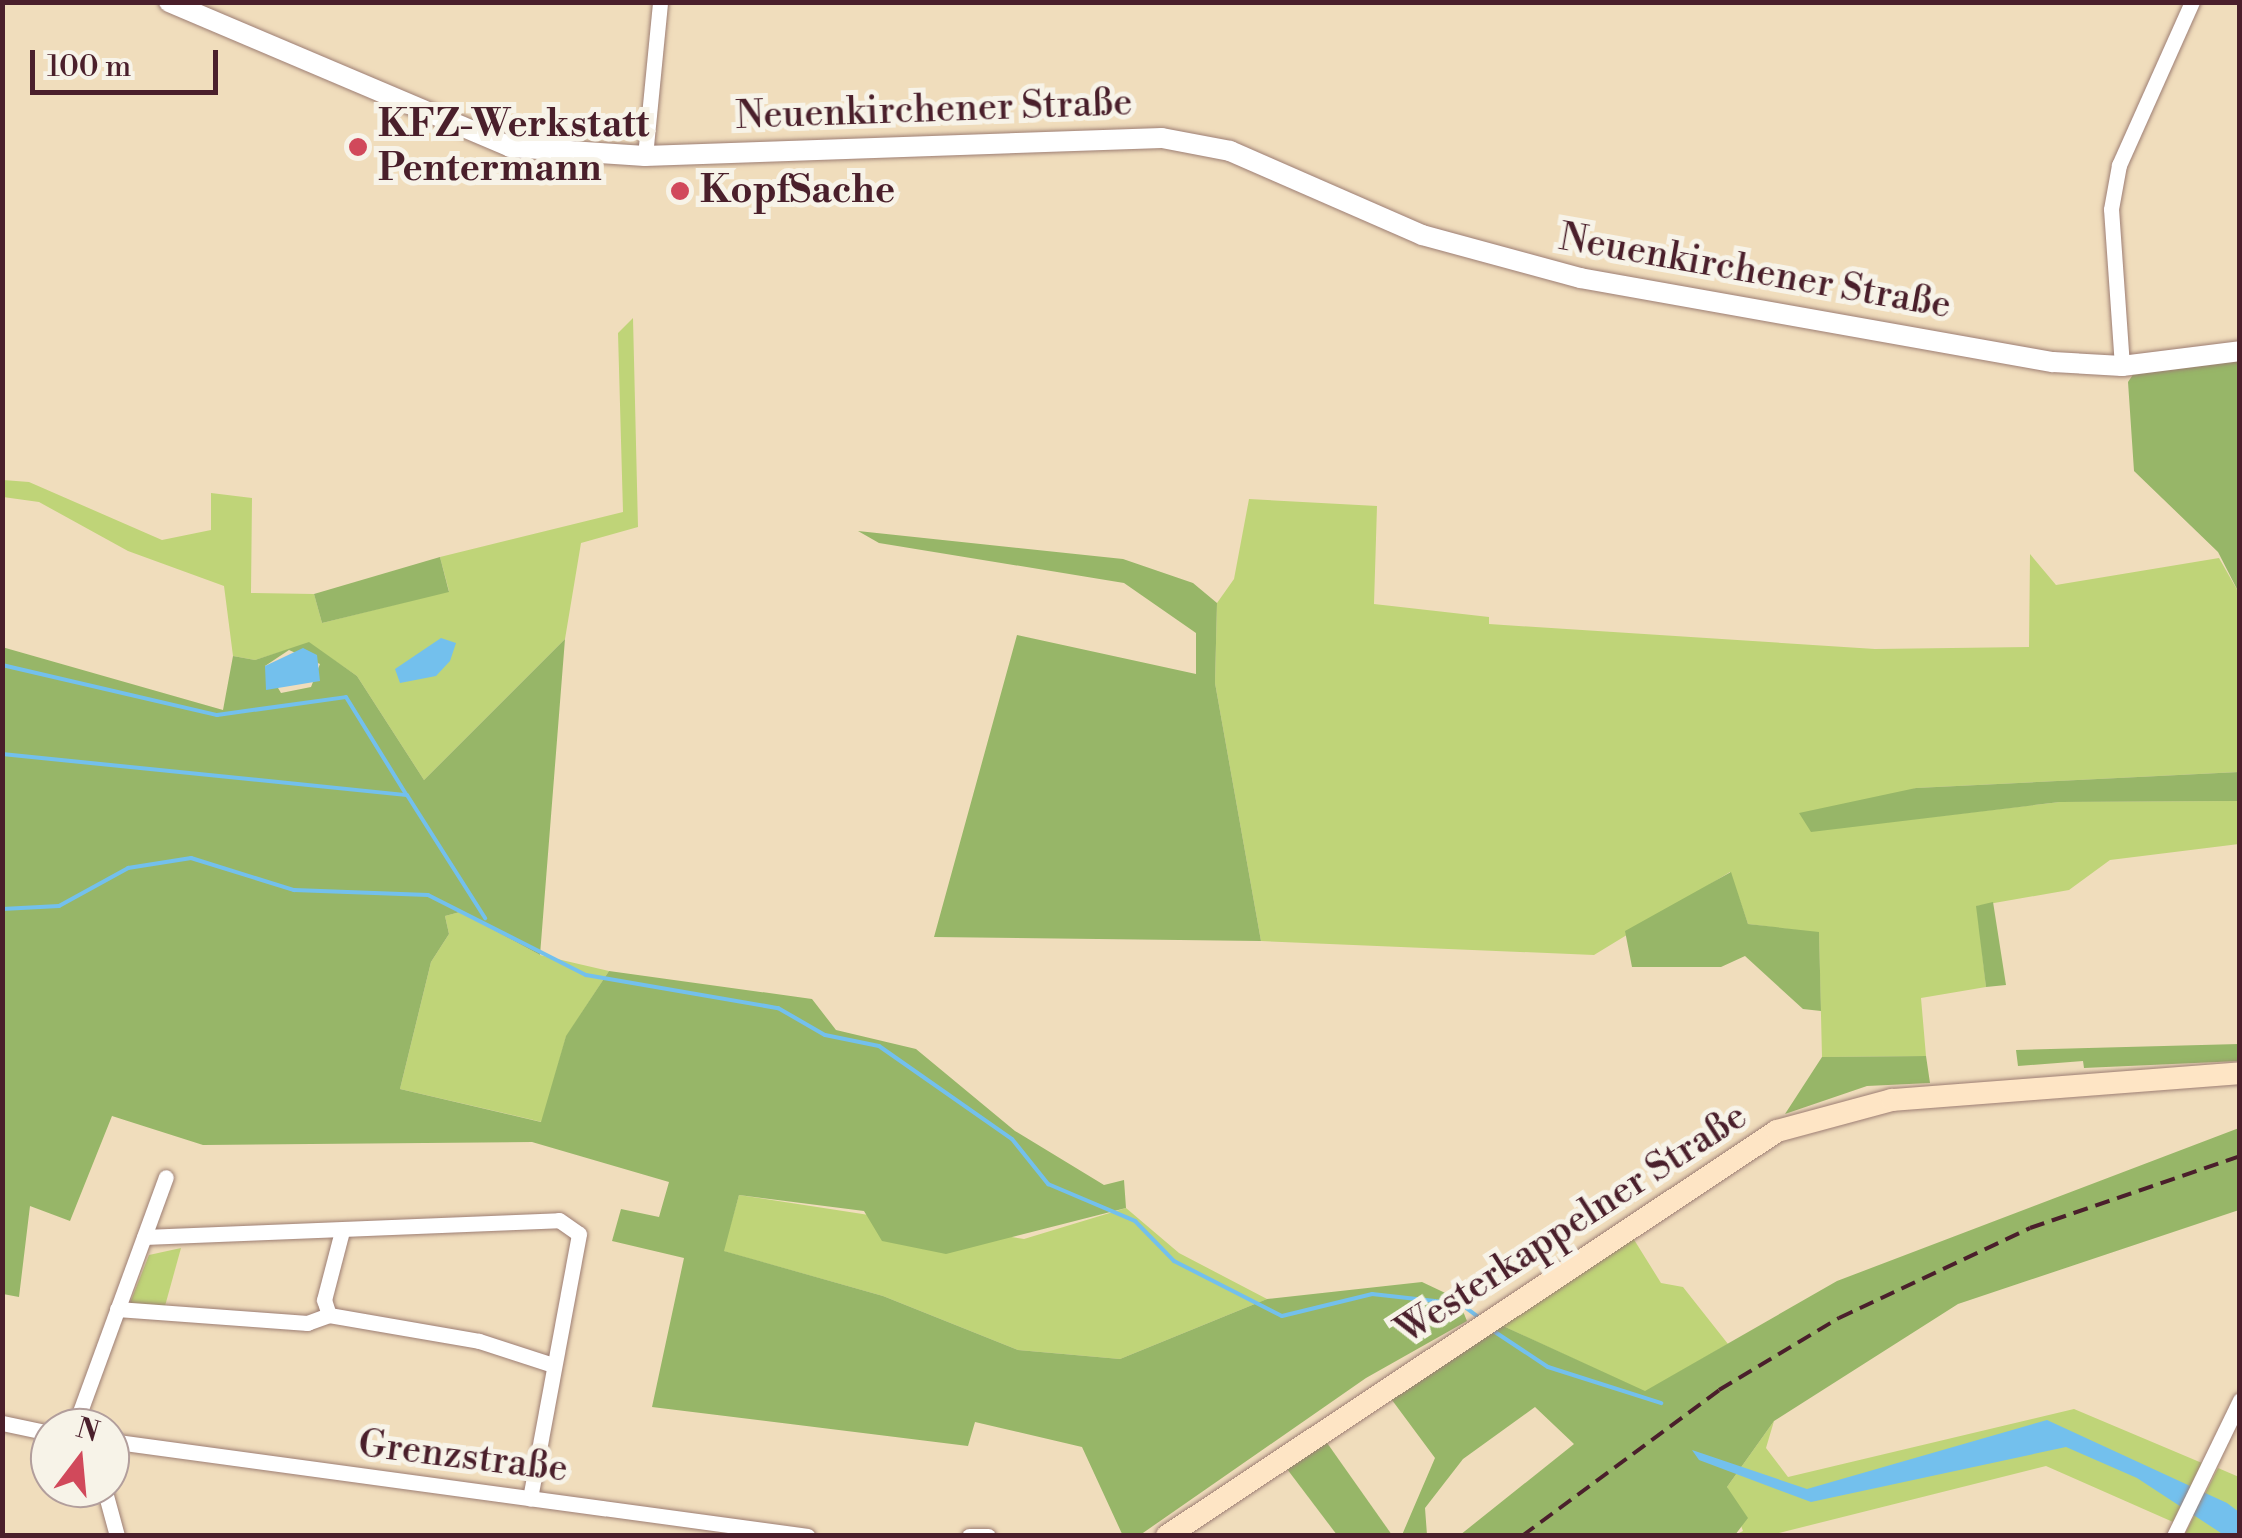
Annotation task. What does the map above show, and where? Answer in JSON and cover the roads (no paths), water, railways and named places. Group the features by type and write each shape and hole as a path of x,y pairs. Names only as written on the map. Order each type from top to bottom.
{"main road":[{"name":"Westerkappelner Straße","path":"1167,1536 1755,1142 1802,1121 1892,1100 2240,1073"}],"street":[{"name":"Neuenkirchener Straße","path":"169,2 510,147 645,156 1162,138 1230,151 1422,234 1562,274 2053,362 2122,366 2240,351"},
{"path":"645,156 660,2"},
{"path":"2122,366 2111,209 2119,165 2192,2"},
{"path":"81,1408 166,1176"},
{"path":"144,1236 342,1232 560,1220 579,1234 530,1499"},
{"path":"329,1315 324,1300 342,1232"},
{"path":"117,1309 306,1323 329,1315 479,1340 553,1365"},
{"path":"2174,1536 2240,1400"},
{"path":"2,1423 30,1428"},
{"name":"Grenzstraße","path":"130,1444 808,1536"},
{"path":"110,1508 118,1536"},
{"path":"969,1536 988,1536"}],"water":[{"path":"441,638 456,643 450,661 436,676 400,683 395,669"},
{"path":"303,648 317,655 320,681 266,690 265,666"},
{"path":"2047,1420 2227,1503 2239,1512 2239,1535 2224,1535 2137,1478 2066,1447 1811,1502 1699,1460 1692,1450 1807,1489"}],"waterway":[{"path":"2,665 217,715 346,697 406,794"},
{"path":"2,754 407,795 485,918"},
{"path":"2,909 59,906 128,868 191,858 294,890 428,895 586,975 778,1008 825,1035 879,1046 1012,1139 1048,1184 1135,1221 1174,1261 1282,1316 1372,1294 1461,1304 1478,1317"},
{"path":"1492,1330 1548,1367 1661,1403"}],"railway":[{"path":"1522,1536 1719,1390 1839,1318 2030,1228 2240,1156"}],"place":[{"name":"KFZ-Werkstatt Pentermann","path":"358,147"},
{"name":"KopfSache","path":"680,191"}]}
